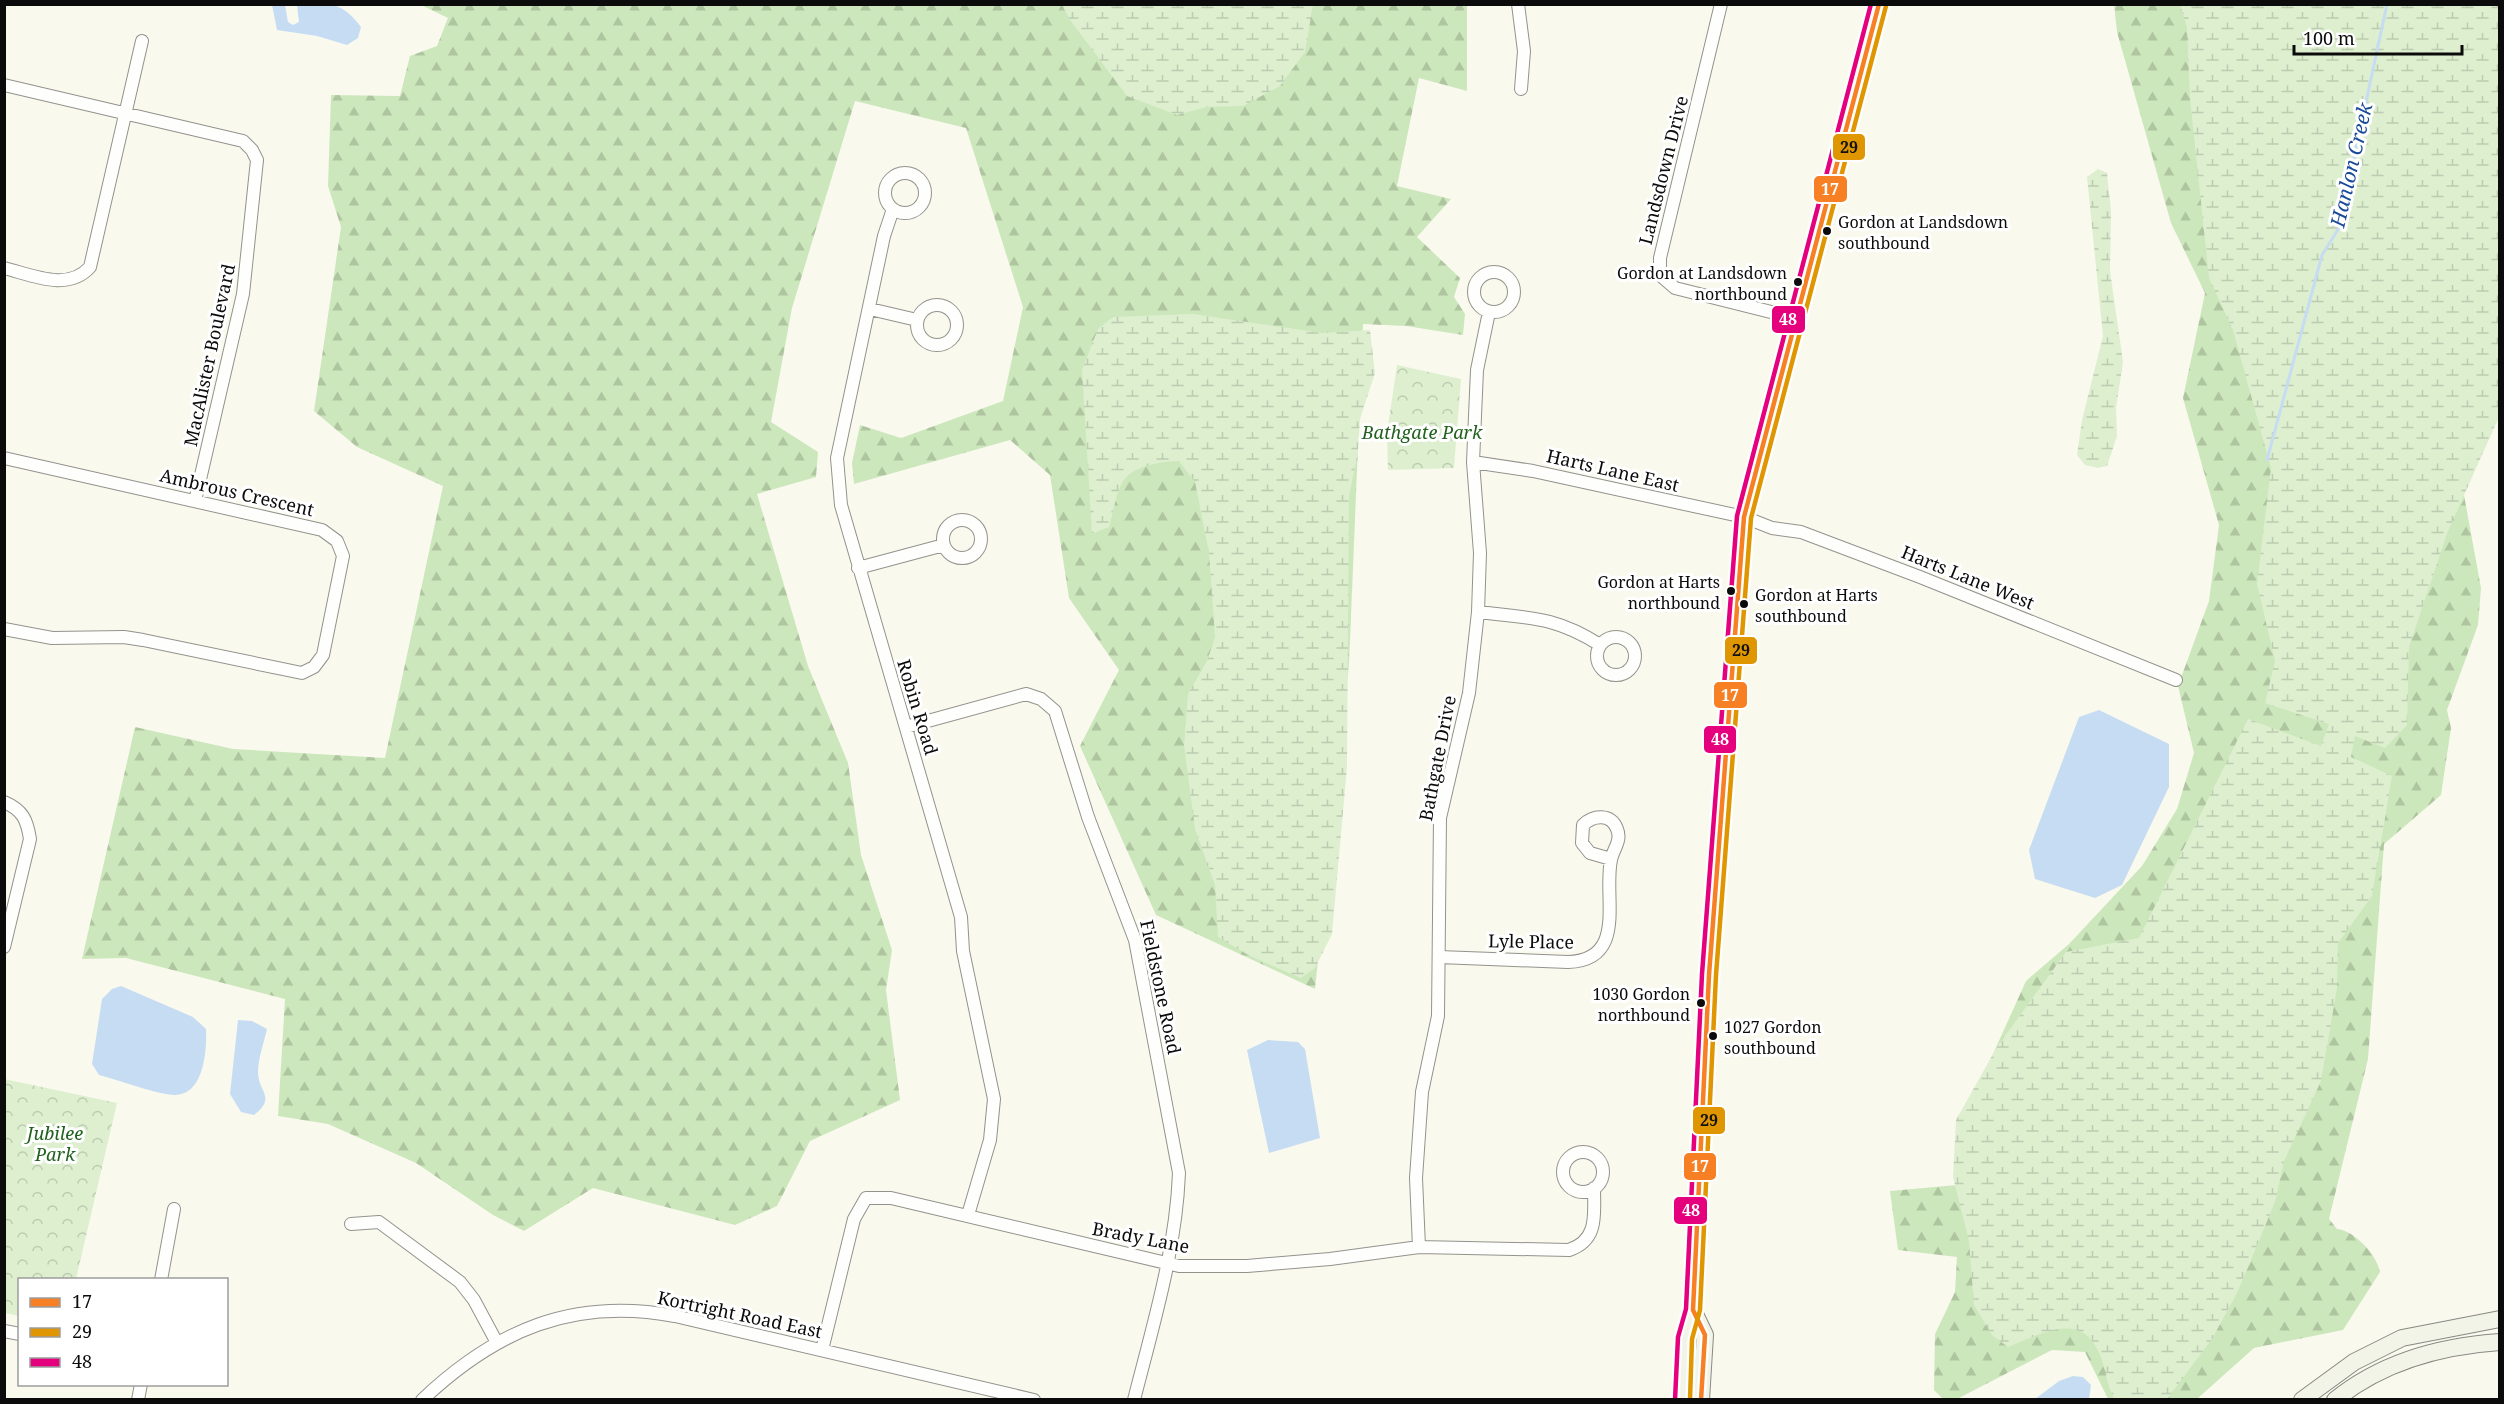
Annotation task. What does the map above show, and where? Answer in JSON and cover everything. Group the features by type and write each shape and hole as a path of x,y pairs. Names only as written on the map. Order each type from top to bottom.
{"main road":[{"path":"1682,1400 1684,1338 1693,1310 1709,975 1744,517 1879,4"},
{"path":"1693,1310 1705,1335 1701,1400"},
{"path":"2302,1400 2354,1362 2402,1338 2499,1319"},
{"path":"2335,1400 2372,1375 2405,1359 2474,1344 2499,1342"}],"street":[{"path":"1518,4 1524,51 1521,89"},
{"name":"Landsdown Drive","path":"1722,4 1659,258 1660,275 1676,288 1795,318"},
{"path":"4,268 59,281 83,275 90,267 142,41"},
{"name":"MacAlister Boulevard","path":"4,86 243,141 252,150 257,160 243,294 195,501"},
{"name":"Robin Road","path":"893,209 884,236 837,458 841,505 858,568 961,917 963,951 993,1099 990,1140 968,1215"},
{"path":"870,309 917,320"},
{"name":"Bathgate Drive","path":"1419,1247 1416,1178 1422,1092 1438,1016 1440,818 1469,693 1478,612 1480,553 1473,462 1477,370 1489,312"},
{"name":"Ambrous Crescent","path":"4,458 322,530 337,541 344,556 323,655 319,662 308,671 294,673 124,638 52,638 4,629"},
{"name":"Harts Lane East","path":"1473,462 1533,471 1744,517"},
{"name":"Harts Lane West","path":"1744,517 1772,528 1801,532 1916,575 2176,680"},
{"path":"858,568 944,545"},
{"path":"1478,612 1523,616 1559,623 1600,645"},
{"name":"Fieldstone Road","path":"906,728 1026,694 1041,699 1055,711 1088,817 1135,940 1179,1173 1178,1203 1168,1264 1134,1400"},
{"path":"4,802 21,811 28,823 30,839 4,947"},
{"name":"Lyle Place","path":"1439,957 1568,962 1586,959 1600,948 1609,932 1611,859"},
{"name":"Brady Lane","path":"822,1350 854,1220 866,1198 891,1198 1168,1264 1248,1266 1330,1259 1419,1247 1562,1250 1576,1248 1587,1239 1592,1231 1594,1188"},
{"path":"161,1278 174,1209"},
{"path":"351,1224 379,1222 460,1282 474,1300 496,1341"},
{"name":"Kortright Road East","path":"422,1400 450,1373 496,1341 561,1318 621,1311 675,1316 1016,1398 1034,1400"}],"green space":[{"path":"421,5 1467,5 1467,91 1419,78 1397,186 1451,199 1417,237 1460,278 1454,297 1465,314 1463,335 1406,326 1363,324 1349,665 1315,989 1156,915 1080,746 1119,670 1069,598 1050,475 1010,440 854,484 852,463 860,425 901,438 1003,401 1023,307 966,128 855,101 792,308 771,422 818,452 816,477 757,494 808,666 848,763 861,855 892,950 886,990 900,1100 810,1141 777,1206 735,1225 593,1188 524,1231 493,1215 416,1163 328,1124 278,1116 285,999 126,958 82,959 135,727 233,749 385,758 443,486 357,447 314,411 341,227 328,186 331,95 400,96 410,56 437,46 448,18"},
{"path":"1062,5 1313,5 1305,52 1280,86 1243,106 1206,107 1177,115 1127,96 1070,20"},
{"path":"2114,5 2499,5 2464,495 2481,588 2478,625 2447,710 2451,728 2441,795 2384,844 2368,1059 2329,1219 2337,1229 2344,1230 2364,1244 2380,1272 2343,1330 2254,1348 2197,1399 2108,1399 2085,1352 2052,1350 1957,1399 1943,1399 1934,1390 1935,1334 1955,1292 1957,1257 1898,1250 1890,1191 1957,1185 1960,1127 2026,981 2069,944 2142,866 2177,809 2194,753 2178,686 2209,601 2219,525 2183,398 2205,293 2171,223 2117,32"},
{"path":"2180,5 2499,5 2499,417 2448,531 2409,647 2407,725 2385,748 2355,736 2351,757 2392,776 2372,896 2338,943 2337,988 2321,1081 2284,1161 2275,1202 2238,1291 2212,1339 2167,1399 2115,1400 2102,1360 2094,1344 2085,1334 2074,1329 2049,1331 2008,1347 1992,1335 1974,1305 1969,1241 1953,1177 1956,1120 1997,1047 2066,952 2139,938 2248,719 2321,746 2329,724 2265,703 2275,661 2257,584 2271,468 2233,330 2209,278 2190,98 2187,27"},
{"path":"2098,169 2107,173 2111,211 2110,271 2123,362 2116,408 2117,436 2107,466 2098,468 2085,465 2077,455 2082,420 2103,336 2087,177"},
{"path":"1193,314 1322,333 1370,330 1375,373 1360,419 1358,451 1349,497 1347,767 1332,934 1315,968 1301,978 1250,956 1218,937 1215,885 1195,829 1184,745 1188,694 1207,661 1215,637 1209,553 1195,482 1179,461 1138,469 1125,478 1121,485 1109,527 1092,534 1082,370 1098,329 1113,317"},
{"name":"Bathgate Park","path":"1397,365 1461,379 1454,468 1388,470 1387,433"},
{"name":"Jubilee Park","path":"4,1079 117,1103 76,1278 18,1278 18,1316 5,1313"}],"water":[{"path":"326,4 341,8 361,27 358,38 347,45 317,36 277,30 272,5 285,5 288,22 293,25 299,22 297,5"},
{"path":"2099,710 2169,744 2169,787 2122,885 2095,898 2035,879 2029,850 2079,717"},
{"path":"121,986 193,1017 206,1029 206,1048 202,1070 193,1087 185,1093 169,1095 99,1075 92,1064 102,999 112,989"},
{"path":"238,1020 252,1021 267,1029 258,1072 265,1099 261,1109 254,1115 241,1112 230,1094"},
{"path":"1268,1040 1298,1042 1305,1049 1320,1138 1269,1153 1247,1050"},
{"path":"2073,1376 2083,1377 2091,1385 2089,1399 2035,1399 2059,1381"}],"waterway":[{"name":"Hanlon Creek","path":"2267,460 2322,255 2339,228 2387,4"}],"transit line":[{"name":"48","path":"1675,1400 1678,1337 1686,1309 1702,974 1737,516 1871,4"},
{"name":"17","path":"1701,1400 1705,1335 1693,1310 1709,975 1744,517 1879,4"},
{"name":"29","path":"1690,1400 1692,1339 1700,1310 1716,975 1751,518 1886,6"}],"place":[{"name":"Gordon at Landsdown southbound","path":"1827,231"},
{"name":"Gordon at Landsdown northbound","path":"1798,282"},
{"name":"Gordon at Harts northbound","path":"1731,591"},
{"name":"Gordon at Harts southbound","path":"1744,604"},
{"name":"1030 Gordon northbound","path":"1701,1003"},
{"name":"1027 Gordon southbound","path":"1713,1036"}]}
